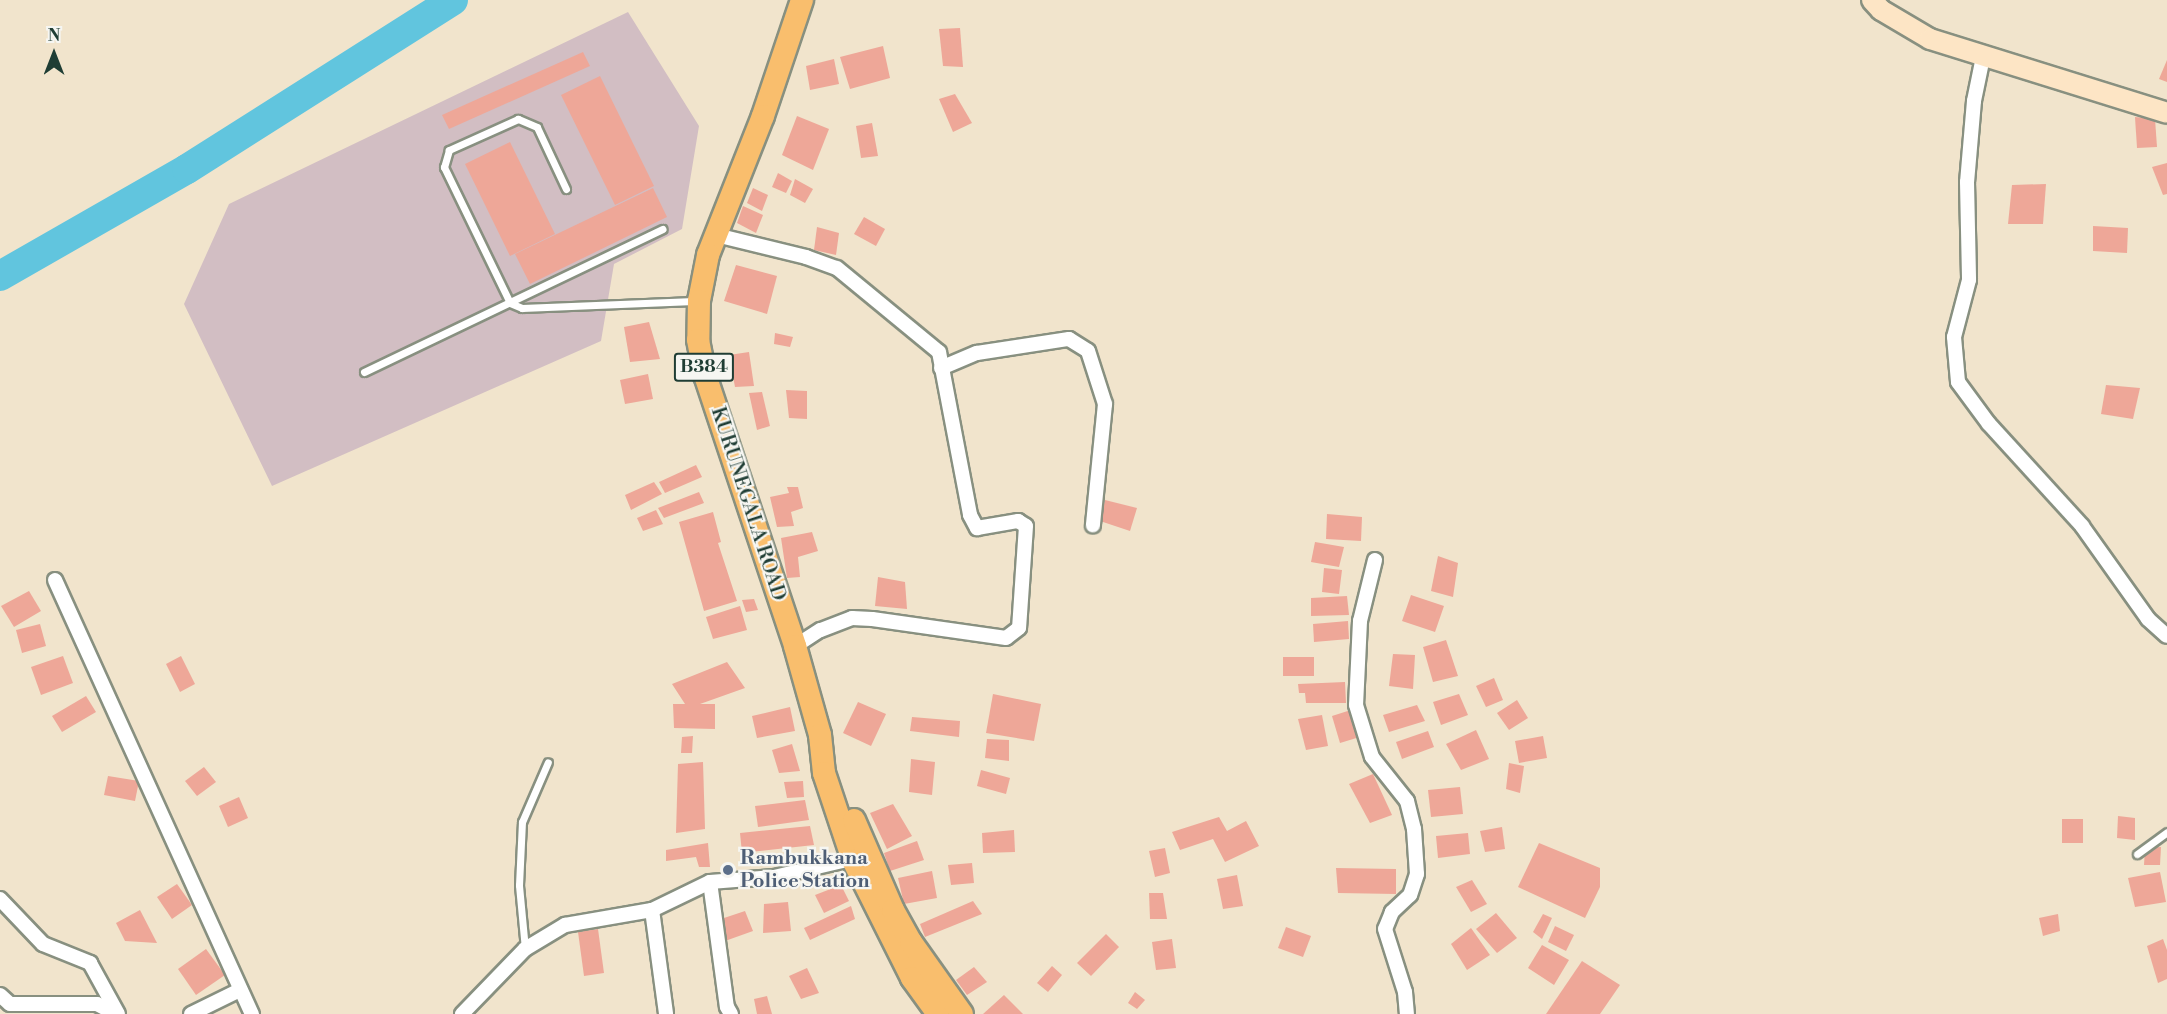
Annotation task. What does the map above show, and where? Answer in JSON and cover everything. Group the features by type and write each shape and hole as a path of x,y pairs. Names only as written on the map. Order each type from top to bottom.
{"main road":[{"name":"KURUNEGALA ROAD","path":"802,0 763,116 708,255 699,301 698,340 705,375 795,646 820,735 836,769 860,857 912,978 938,1014"},
{"name":"KURUNEGALA ROAD","path":"860,857 911,942 963,1014"}],"street":[{"path":"1872,0 1881,10 1930,39 2167,113"},
{"path":"1983,57 1974,101 1967,182 1969,280 1954,337 1958,382 1989,424 2082,526 2148,619 2167,636"},
{"path":"716,235 806,257 837,268 939,352 970,515 977,528 1018,522 1026,526 1019,628 1005,638 852,618 820,630 795,646"},
{"path":"941,368 977,353 1069,339 1088,351 1105,404 1093,525"},
{"path":"1375,560 1360,621 1356,705 1372,757 1407,801 1414,829 1417,874 1410,895 1392,912 1385,929 1405,992 1407,1014"},
{"path":"55,580 252,1014"},
{"path":"462,1014 525,949 565,925 652,910 710,882 774,877 860,857"},
{"path":"710,882 727,1007 731,1014"},
{"path":"0,899 43,944 90,963 117,1014"},
{"path":"652,910 666,1014"},
{"path":"191,1014 240,990"},
{"path":"0,995 10,1004 97,1004 117,1014"}],"lane":[{"path":"566,189 537,127 518,119 449,150 444,167 510,303 522,308 699,301"},
{"path":"364,372 663,229"},
{"path":"525,949 519,885 522,822 548,762"},
{"path":"2137,854 2167,832"}],"shaded area":[{"path":"628,12 699,126 682,229 614,264 601,341 272,486 184,304 229,204"}],"building":[{"path":"960,28 963,67 943,66 939,29"},
{"path":"883,46 890,78 850,89 840,57"},
{"path":"583,52 590,66 449,129 442,115"},
{"path":"834,59 839,84 810,90 806,66"},
{"path":"2167,60 2167,82 2159,79"},
{"path":"600,76 654,186 615,205 561,95"},
{"path":"955,94 972,123 953,132 939,99"},
{"path":"797,116 829,129 813,170 782,155"},
{"path":"2135,117 2155,119 2157,147 2137,148"},
{"path":"872,123 878,156 861,158 856,126"},
{"path":"510,142 555,234 510,256 465,164"},
{"path":"2167,163 2167,194 2163,195 2152,167"},
{"path":"778,173 792,181 786,193 772,187"},
{"path":"795,179 813,189 805,203 790,195"},
{"path":"2046,184 2043,224 2008,224 2012,185"},
{"path":"653,188 667,217 530,284 515,254"},
{"path":"753,188 768,195 762,211 747,203"},
{"path":"743,206 763,215 756,233 737,223"},
{"path":"864,217 885,229 876,246 854,234"},
{"path":"2093,226 2128,228 2127,253 2093,251"},
{"path":"817,227 839,233 836,255 814,250"},
{"path":"736,265 777,276 767,314 724,301"},
{"path":"649,322 660,359 630,362 624,327"},
{"path":"775,333 793,337 790,347 774,344"},
{"path":"749,352 754,386 735,387 729,355"},
{"path":"648,374 653,399 625,404 620,380"},
{"path":"2106,385 2140,388 2133,419 2101,414"},
{"path":"786,390 807,391 807,419 789,418"},
{"path":"762,392 770,426 757,430 749,393"},
{"path":"696,465 702,477 665,493 659,482"},
{"path":"654,482 662,494 631,510 625,495"},
{"path":"787,487 798,487 803,508 791,512 794,526 777,527 770,497 789,493"},
{"path":"699,492 704,503 664,518 658,508"},
{"path":"1105,500 1137,508 1130,531 1100,521"},
{"path":"656,510 663,524 643,531 637,518"},
{"path":"713,512 721,542 718,543 737,601 704,611 679,522"},
{"path":"1327,514 1362,517 1361,541 1326,539"},
{"path":"812,532 818,551 798,557 800,577 787,578 781,538"},
{"path":"1315,542 1344,547 1339,567 1311,562"},
{"path":"1438,556 1458,563 1453,597 1431,591"},
{"path":"1324,568 1342,570 1339,594 1322,592"},
{"path":"878,577 905,582 907,609 875,606"},
{"path":"29,591 41,611 14,627 1,606"},
{"path":"1411,595 1444,606 1435,632 1402,621"},
{"path":"1347,596 1349,615 1311,616 1311,598"},
{"path":"754,599 758,610 746,612 742,600"},
{"path":"740,606 747,630 713,639 706,617"},
{"path":"1348,621 1349,639 1314,642 1313,624"},
{"path":"40,624 46,646 22,653 16,630"},
{"path":"1446,640 1458,676 1433,682 1423,647"},
{"path":"1393,654 1415,655 1413,689 1389,686"},
{"path":"63,656 73,683 41,695 31,667"},
{"path":"181,656 195,684 180,692 166,664"},
{"path":"1283,657 1314,657 1314,676 1283,676"},
{"path":"727,662 745,688 700,704 715,704 715,729 674,728 673,704 685,704 672,684"},
{"path":"1494,678 1503,700 1486,707 1476,686"},
{"path":"1345,682 1346,703 1306,703 1305,693 1299,693 1298,684"},
{"path":"993,694 1041,704 1034,741 986,733"},
{"path":"1459,694 1468,715 1441,725 1433,702"},
{"path":"86,696 96,712 62,732 52,716"},
{"path":"1517,700 1528,718 1509,730 1497,713"},
{"path":"858,702 886,714 871,746 843,733"},
{"path":"1417,705 1425,721 1389,732 1383,715"},
{"path":"790,707 795,731 757,738 752,716"},
{"path":"1354,709 1363,736 1340,743 1332,716"},
{"path":"1322,715 1328,746 1306,750 1298,719"},
{"path":"912,717 960,721 959,737 910,731"},
{"path":"1476,730 1489,759 1461,770 1446,744"},
{"path":"1428,731 1434,747 1402,759 1396,742"},
{"path":"693,736 692,753 681,753 682,737"},
{"path":"1543,736 1547,758 1519,763 1515,741"},
{"path":"987,739 1009,740 1009,761 985,758"},
{"path":"792,744 800,771 779,773 772,750"},
{"path":"911,759 935,762 932,795 909,792"},
{"path":"703,762 705,829 676,833 678,764"},
{"path":"1509,763 1524,766 1520,793 1506,789"},
{"path":"204,767 216,782 197,796 185,781"},
{"path":"981,770 1010,778 1006,794 977,786"},
{"path":"1373,774 1392,815 1370,823 1349,784"},
{"path":"108,776 139,781 135,801 104,795"},
{"path":"803,781 804,797 787,798 784,782"},
{"path":"1460,787 1463,814 1431,817 1428,790"},
{"path":"239,797 248,818 228,827 219,806"},
{"path":"805,800 809,820 758,827 755,806"},
{"path":"893,804 912,836 887,849 870,813"},
{"path":"2118,816 2135,818 2135,840 2117,838"},
{"path":"1219,817 1227,831 1246,821 1259,846 1225,862 1213,839 1180,850 1172,832"},
{"path":"2062,819 2083,819 2083,843 2062,843"},
{"path":"810,826 814,845 742,853 740,833"},
{"path":"1502,827 1505,849 1485,852 1480,831"},
{"path":"1014,830 1015,852 983,853 982,833"},
{"path":"1468,833 1470,854 1438,858 1436,836"},
{"path":"917,841 924,860 890,871 884,853"},
{"path":"708,843 710,867 699,867 696,857 666,861 666,850"},
{"path":"1539,843 1600,868 1600,887 1585,918 1518,887"},
{"path":"2161,847 2160,865 2144,865 2145,848"},
{"path":"1165,848 1170,873 1155,877 1149,851"},
{"path":"972,863 974,883 951,885 948,865"},
{"path":"1336,868 1396,869 1396,894 1338,893"},
{"path":"932,871 937,898 904,904 898,878"},
{"path":"2160,872 2166,902 2135,907 2128,878"},
{"path":"1237,875 1243,906 1223,909 1217,879"},
{"path":"1472,880 1487,904 1471,912 1456,887"},
{"path":"177,884 192,905 172,919 157,897"},
{"path":"841,885 849,901 824,913 815,895"},
{"path":"1149,893 1163,893 1167,919 1150,919"},
{"path":"973,901 982,914 925,937 920,924"},
{"path":"788,902 791,931 763,933 764,904"},
{"path":"851,906 855,919 810,940 804,928"},
{"path":"140,910 157,943 125,941 116,923"},
{"path":"745,911 753,931 725,941 718,920"},
{"path":"1496,913 1517,938 1497,953 1476,929"},
{"path":"1543,914 1552,918 1542,939 1533,932"},
{"path":"2058,914 2060,931 2043,936 2039,918"},
{"path":"1555,926 1574,935 1566,951 1548,942"},
{"path":"1286,927 1311,936 1303,957 1278,948"},
{"path":"1471,928 1490,955 1467,970 1451,944"},
{"path":"598,929 604,973 584,976 578,932"},
{"path":"1106,934 1119,947 1091,976 1077,963"},
{"path":"1172,939 1176,968 1156,970 1152,942"},
{"path":"2163,939 2167,950 2167,979 2158,983 2147,946"},
{"path":"1542,945 1569,960 1554,985 1528,968"},
{"path":"206,949 225,975 196,995 178,969"},
{"path":"1582,961 1620,985 1600,1014 1546,1014"},
{"path":"1052,966 1062,975 1048,992 1037,983"},
{"path":"974,967 987,982 967,995 956,980"},
{"path":"807,968 819,993 801,999 789,976"},
{"path":"1135,992 1145,1000 1137,1009 1128,1003"},
{"path":"1004,995 1023,1014 983,1014"},
{"path":"767,996 772,1014 757,1014 754,999"}],"waterway":[{"path":"0,276 187,169 453,0"}],"place":[{"name":"Rambukkana Police Station","path":"728,870"}]}
